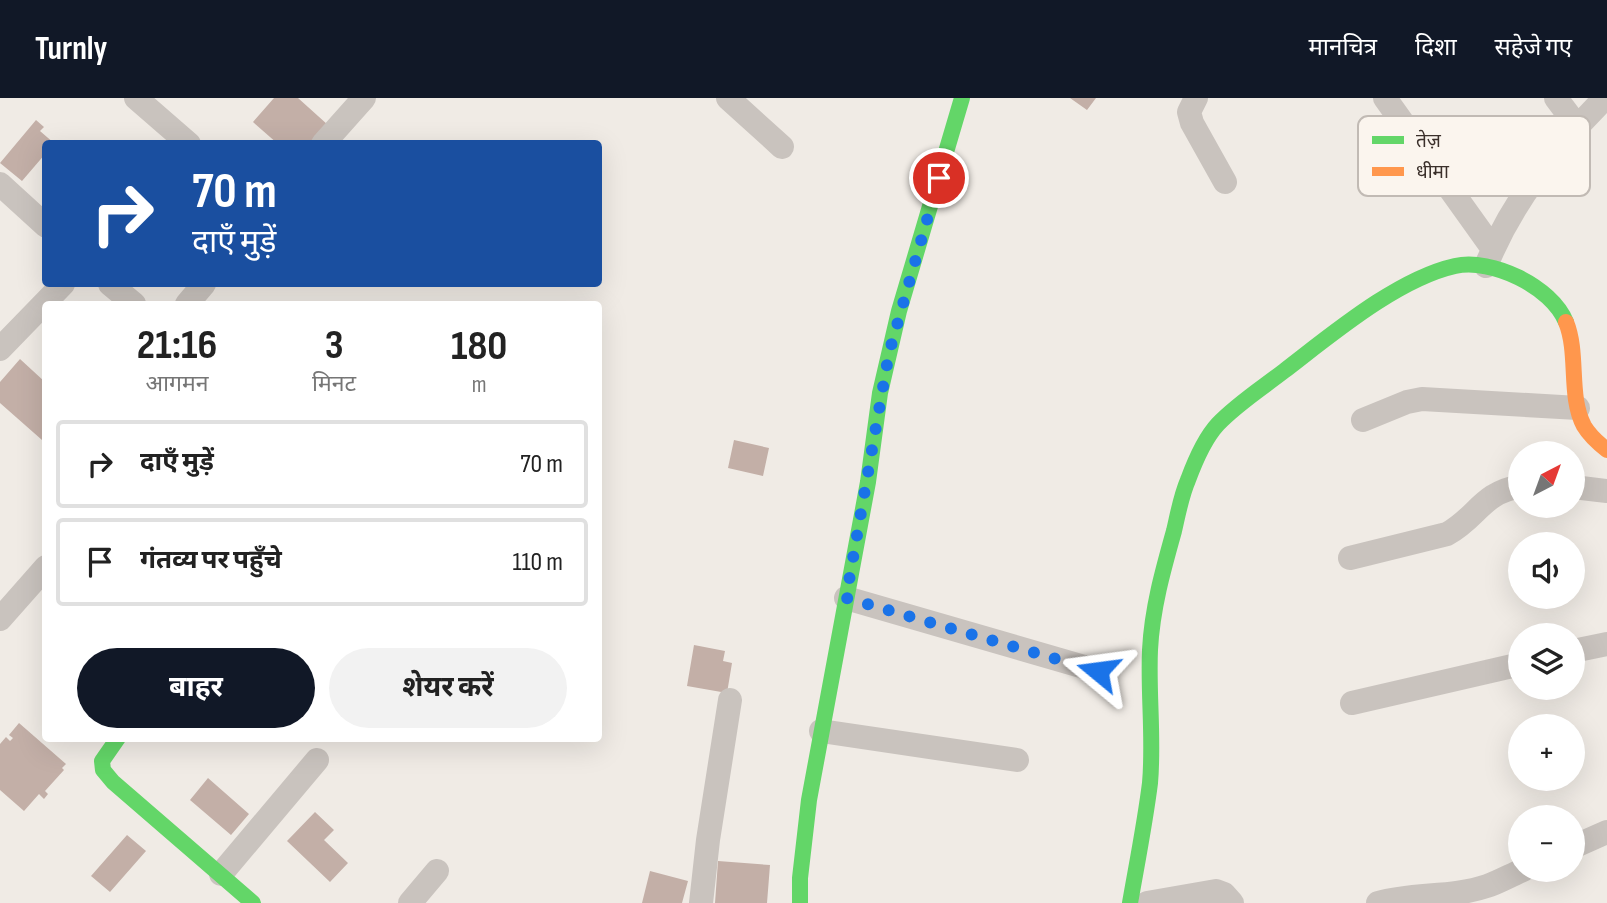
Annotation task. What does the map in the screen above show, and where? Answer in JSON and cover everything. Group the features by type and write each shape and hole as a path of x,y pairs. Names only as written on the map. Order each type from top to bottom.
{"street":[{"path":"136,98 184,140"},
{"path":"728,98 782,147"},
{"path":"800,903 800,878 809,800 889,353 962,98"},
{"path":"1196,98 1189,112 1192,123 1225,182"},
{"path":"1385,98 1397,116"},
{"path":"1556,98 1570,116"},
{"path":"1587,116 1605,98"},
{"path":"326,140 351,103"},
{"path":"0,184 42,222"},
{"path":"1449,196 1490,258 1547,296 1563,315 1572,337 1578,408 1583,424 1591,436 1607,450"},
{"path":"1130,903 1150,780 1150,649 1155,600 1187,481 1203,446 1216,426 1234,409 1334,333 1389,296 1420,279 1456,266 1490,258 1525,196"},
{"path":"47,301 60,287"},
{"path":"114,287 130,301"},
{"path":"190,301 201,287"},
{"path":"0,349 42,306"},
{"path":"1363,420 1407,402 1422,399 1578,408"},
{"path":"1586,489 1607,491"},
{"path":"1350,558 1447,534 1458,528 1480,505 1494,495 1508,490"},
{"path":"0,619 42,572"},
{"path":"846,598 1098,671"},
{"path":"1585,649 1607,644"},
{"path":"1352,703 1508,667"},
{"path":"701,903 730,700"},
{"path":"821,731 1017,760"},
{"path":"115,742 102,761 103,770 113,782 253,903"},
{"path":"221,874 317,760"},
{"path":"1585,842 1607,832"},
{"path":"410,903 437,871"},
{"path":"1378,903 1486,886 1508,876"},
{"path":"1147,903 1216,891 1224,894 1232,903"}],"building":[{"path":"274,98 298,98 328,125 315,140 273,140 253,122"},
{"path":"1070,98 1096,98 1087,110"},
{"path":"36,120 44,127 40,131 50,140 42,140 42,158 22,181 0,163"},
{"path":"20,359 42,379 42,440 0,403 0,382"},
{"path":"734,440 769,448 763,476 728,468"},
{"path":"694,645 725,651 723,661 732,663 727,693 687,686"},
{"path":"19,723 66,764 62,768 64,770 45,791 48,794 44,799 39,794 24,811 0,790 0,744 6,737 10,741 13,738 9,735"},
{"path":"208,778 249,814 231,835 190,800"},
{"path":"315,812 334,830 324,840 348,863 330,882 287,841"},
{"path":"127,835 146,851 110,892 91,876"},
{"path":"718,861 770,865 767,903 715,903"},
{"path":"650,871 688,881 682,903 642,903"}],"traffic: fast":[{"path":"800,903 800,878 809,800 868,482 880,393 899,311 962,98"},
{"path":"1130,903 1150,783 1150,650 1156,605 1183,492 1208,436 1241,403 1343,325 1388,295 1433,273 1455,266 1470,265 1502,271 1534,286 1548,297 1566,322"},
{"path":"115,742 102,761 103,770 113,782 253,903"}],"traffic: slow":[{"path":"1566,322 1572,348 1579,414 1589,433 1607,450"}],"route":[{"path":"939,178 900,311 880,393 846,598 1098,671"}]}
